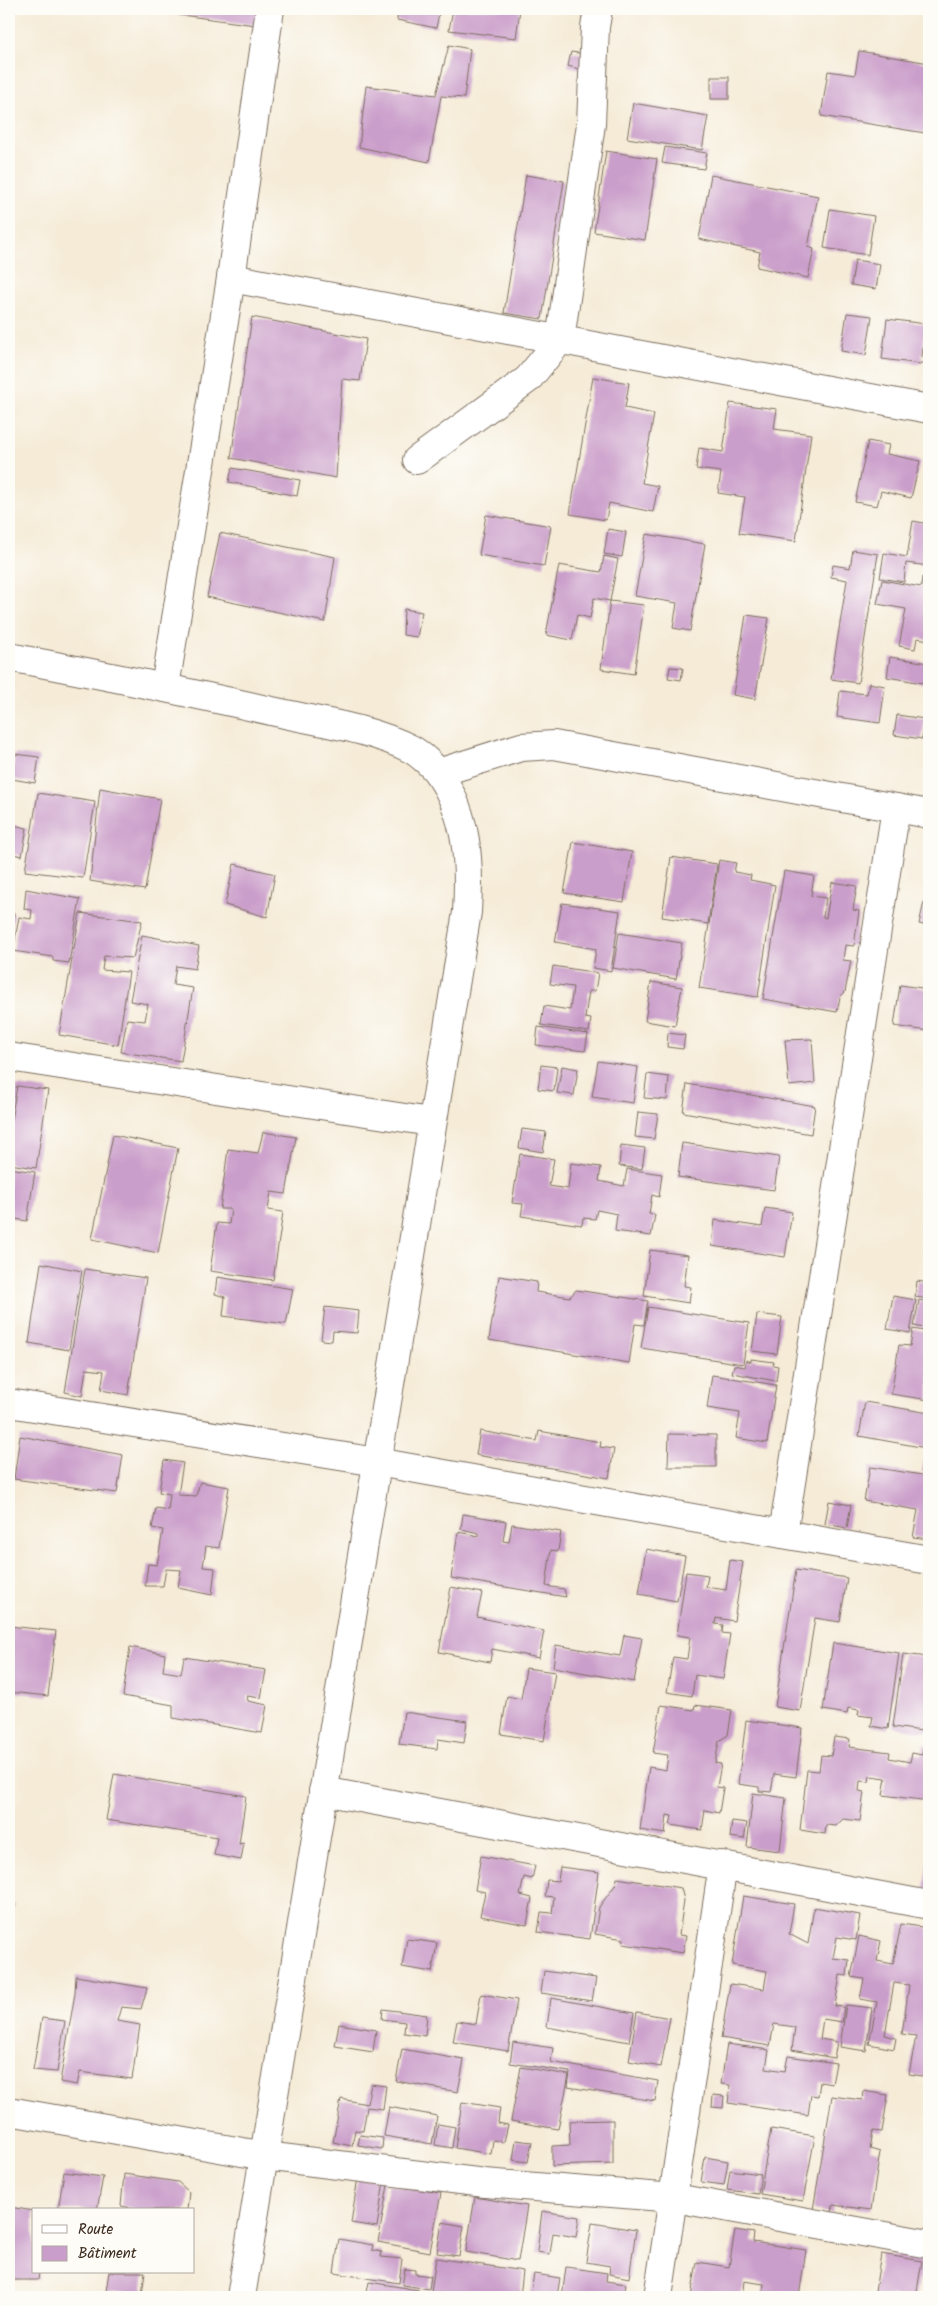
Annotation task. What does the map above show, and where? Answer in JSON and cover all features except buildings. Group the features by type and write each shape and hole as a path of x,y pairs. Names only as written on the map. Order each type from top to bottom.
{"street":[{"path":"166,687 231,278 270,9"},
{"path":"417,460 528,379 560,340 591,124 597,18 617,9"},
{"path":"231,278 929,409"},
{"path":"9,657 166,687 362,731 412,750 438,773 460,813 470,868 467,912 241,2297"},
{"path":"438,773 521,747 554,745 929,814"},
{"path":"783,1534 896,808"},
{"path":"9,1057 432,1122"},
{"path":"9,1403 377,1462 929,1560"},
{"path":"324,1791 929,1904"},
{"path":"658,2297 675,2198 723,1865"},
{"path":"9,2111 265,2156 485,2183 675,2198 929,2244"}]}
